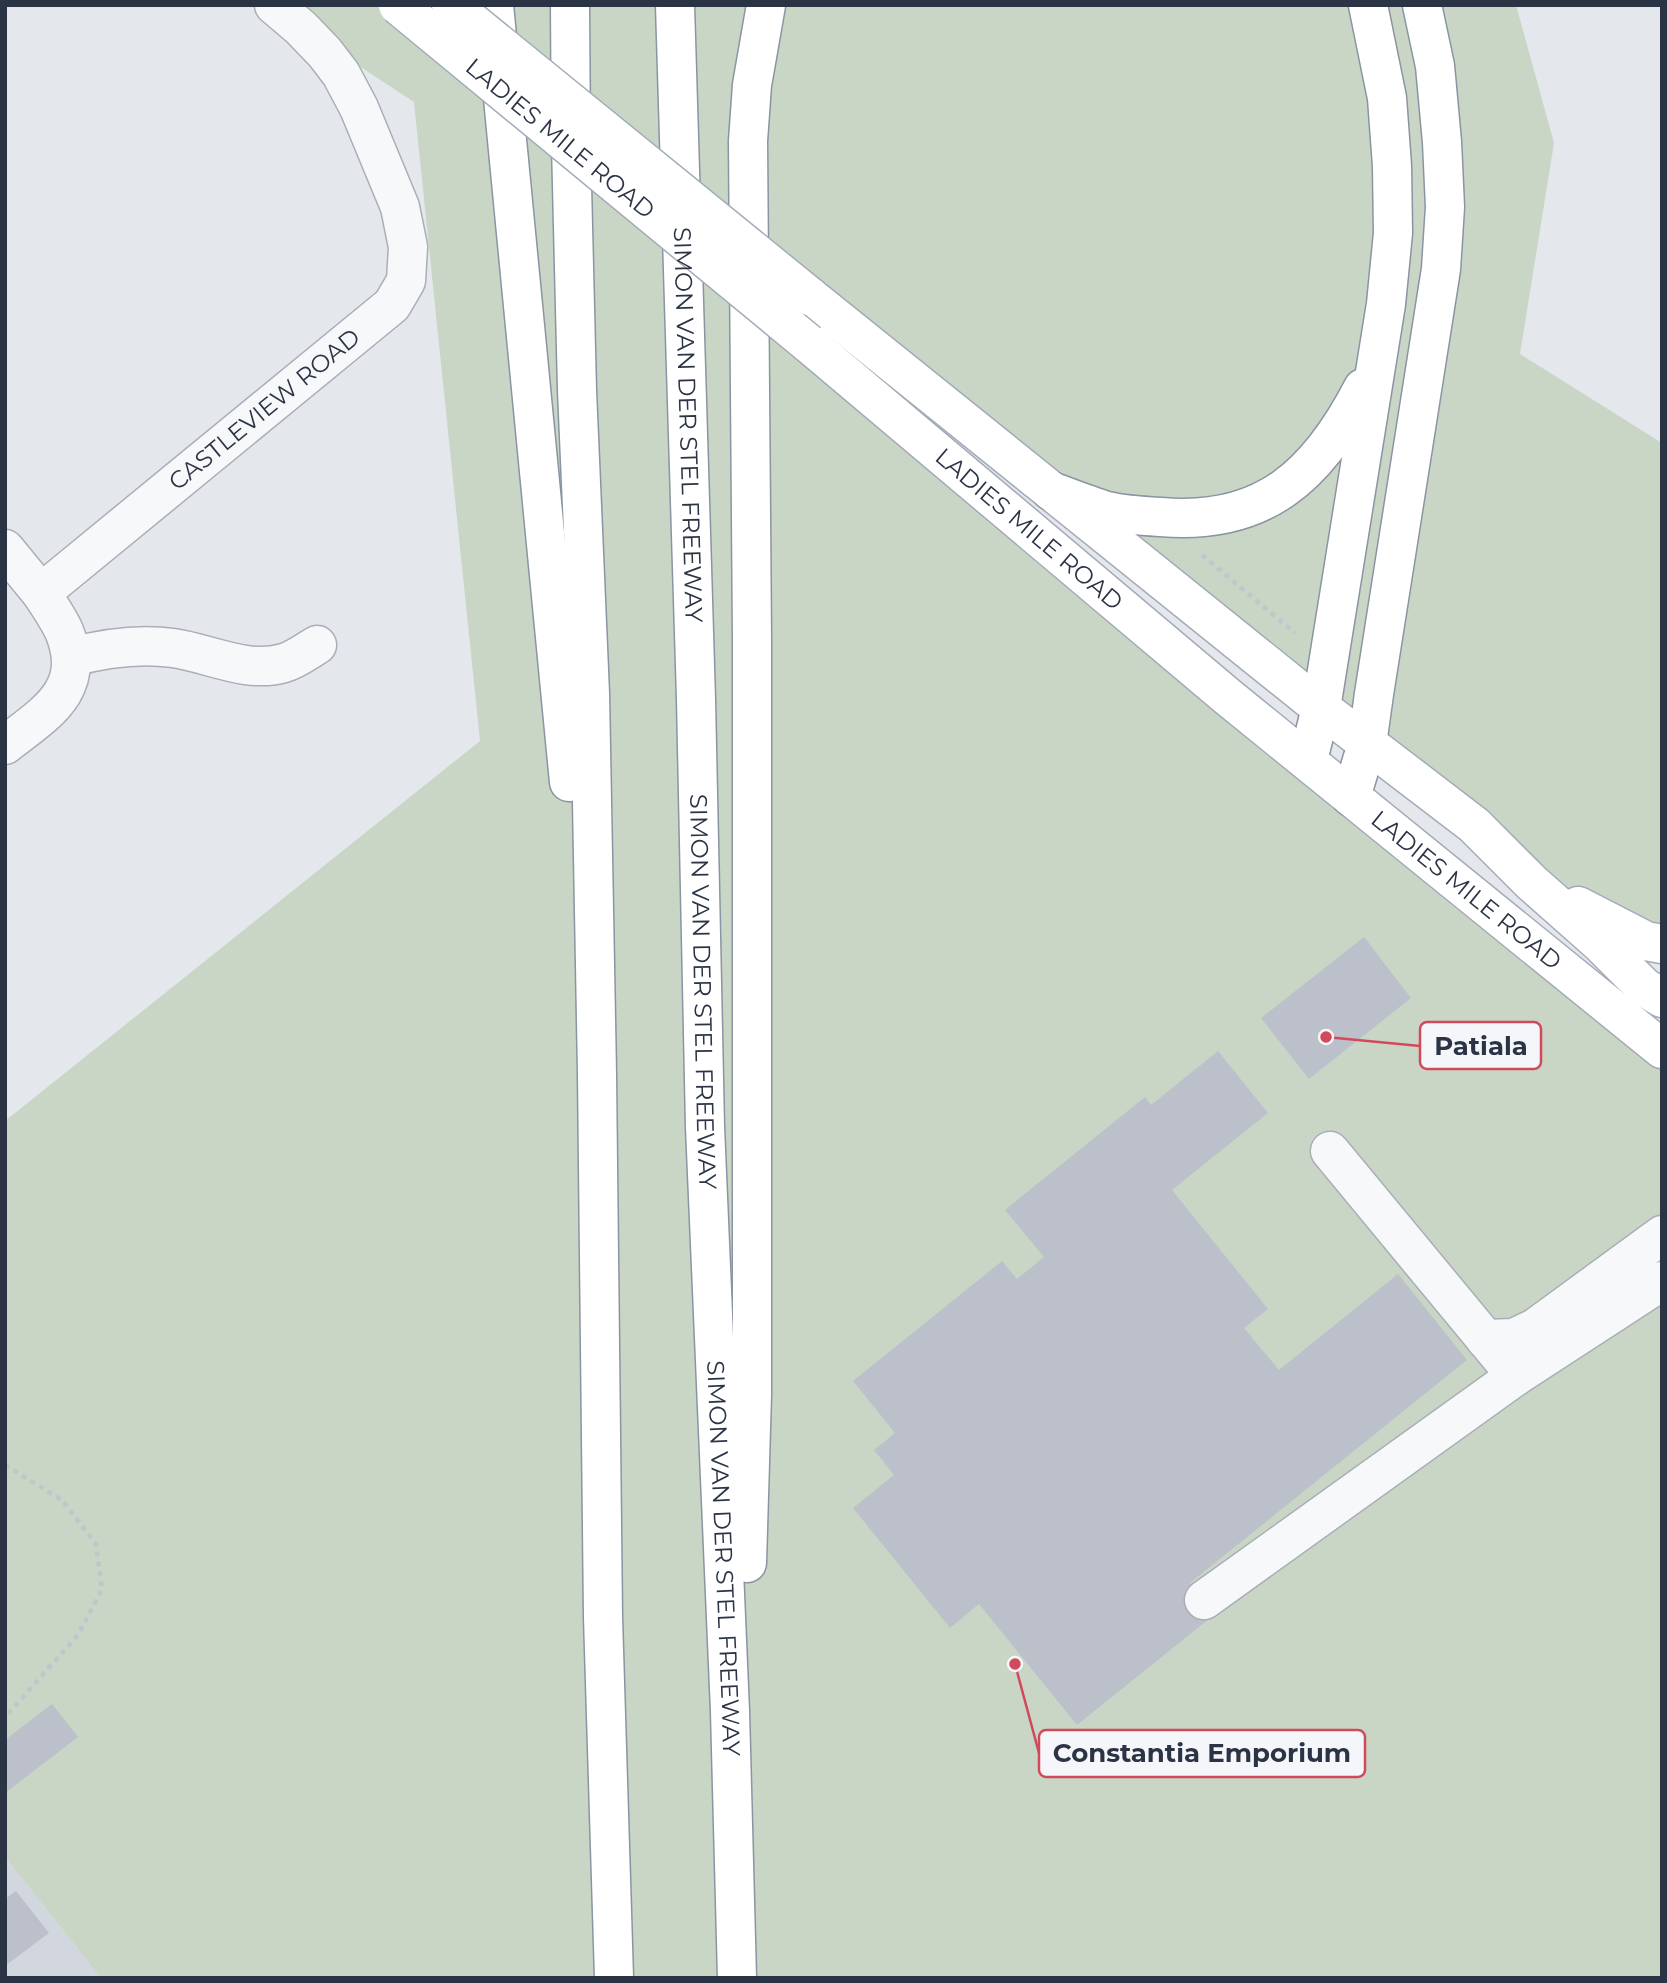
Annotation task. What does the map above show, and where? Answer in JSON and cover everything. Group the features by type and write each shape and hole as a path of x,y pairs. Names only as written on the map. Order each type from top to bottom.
{"main road":[{"name":"LADIES MILE ROAD","path":"398,5 808,343 1228,697 1662,1049"},
{"name":"LADIES MILE ROAD","path":"451,5 1321,708 1474,825 1644,987 1662,998"},
{"path":"494,5 597,1074"},
{"path":"570,5 577,390 590,693 603,1617 614,1978"},
{"name":"SIMON VAN DER STEL FREEWAY","path":"675,5 705,1126 730,1711 737,1978"},
{"path":"730,1711 745,1605 752,1395 752,640 748,141 752,85 766,5"},
{"path":"1308,760 1321,708 1386,304 1393,233 1387,98 1368,5"},
{"path":"1351,797 1367,744 1441,269 1445,207 1442,142 1435,66 1422,5"},
{"path":"1051,491 1109,511 1148,516 1204,517 1248,508 1281,490 1320,456 1354,407 1376,363"},
{"path":"1532,883 1646,941 1662,944"}],"street":[{"name":"CASTLEVIEW ROAD","path":"41,593 392,305 406,281 408,247 400,207 359,108 341,74 325,52 288,16"},
{"path":"5,549 41,593 63,630 71,657 68,684 52,708 5,745"},
{"path":"71,657 107,648 140,645 174,648 261,667 286,663 317,645"},
{"path":"1330,1151 1516,1376"},
{"path":"1485,1339 1514,1338 1535,1328 1662,1235"},
{"path":"1204,1600 1516,1376 1662,1281"}],"path":[{"path":"1201,554 1302,638"},
{"path":"5,1465 62,1500 96,1544 102,1589 78,1636 5,1717"}],"shaded area":[{"path":"5,1857 101,1978 5,1978"}],"green space":[{"path":"274,5 398,5 1662,1049 1662,1978 101,1978 5,1857 5,1121 480,741 414,102 301,28"},
{"path":"451,5 1516,5 1554,143 1520,354 1662,443 1662,944 1532,883"}],"building":[{"path":"1364,937 1411,998 1309,1079 1261,1018"},
{"path":"1218,1051 1268,1113 1172,1190 1268,1309 1244,1328 1279,1370 1398,1274 1467,1360 1190,1583 1215,1614 1077,1725 979,1604 950,1628 853,1508 894,1475 874,1450 895,1433 853,1381 1002,1261 1017,1279 1044,1257 1005,1210 1145,1097 1151,1105"},
{"path":"52,1704 78,1737 5,1793 5,1740"},
{"path":"16,1891 49,1933 5,1966 5,1899"}],"place":[{"name":"Patiala","path":"1326,1037"},
{"name":"Constantia Emporium","path":"1015,1664"}]}
